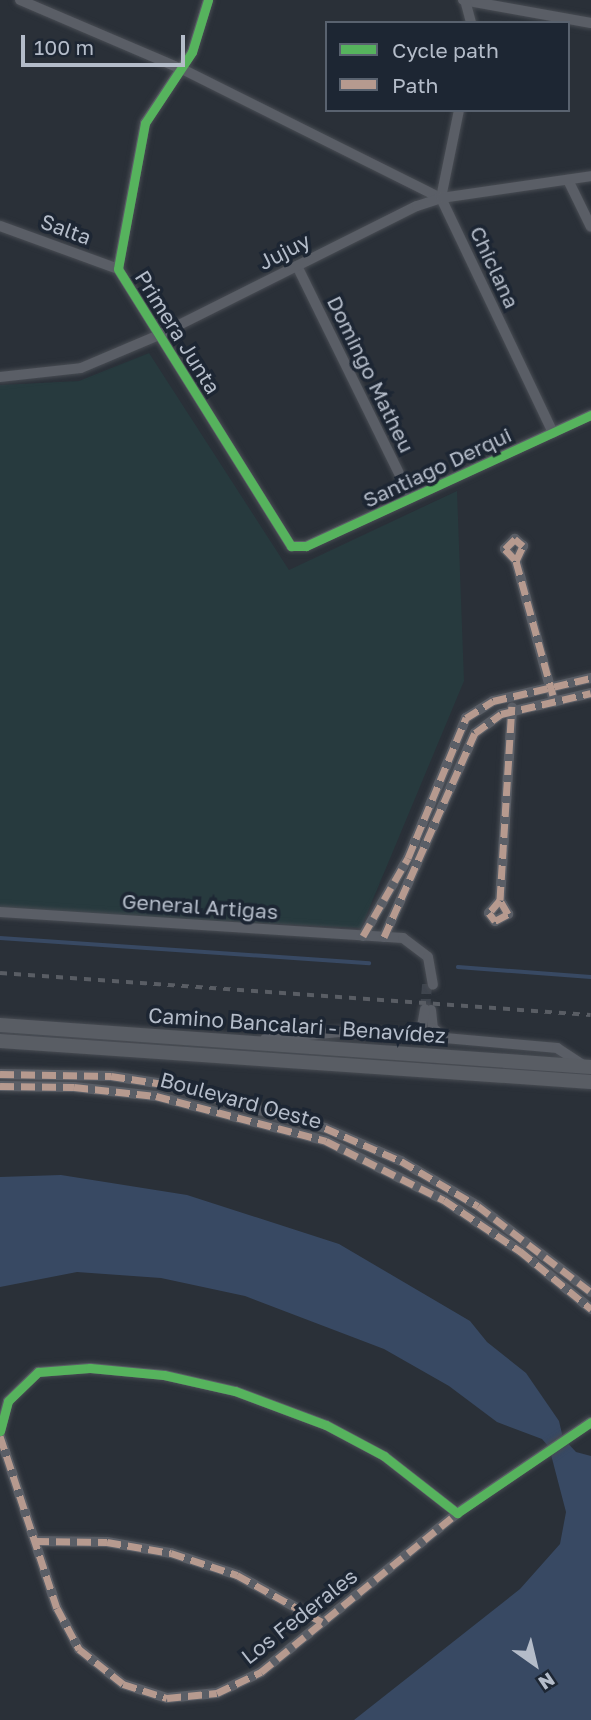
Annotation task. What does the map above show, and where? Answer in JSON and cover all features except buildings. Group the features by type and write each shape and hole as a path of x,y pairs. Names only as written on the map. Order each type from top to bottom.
{"main road":[{"name":"Camino Bancalari - Benavídez","path":"0,1025 589,1067"},
{"name":"Camino Bancalari - Benavídez","path":"0,1041 591,1082"}],"street":[{"path":"20,0 182,69 441,198 459,112"},
{"name":"Primera Junta","path":"208,0 182,69 145,123 118,269 296,549"},
{"path":"470,21 465,0 591,23"},
{"name":"Jujuy","path":"0,377 68,372 159,335 441,198 591,176"},
{"path":"568,180 591,228"},
{"name":"Chiclana","path":"441,198 553,433"},
{"name":"Salta","path":"0,226 118,269"},
{"name":"Domingo Matheu","path":"298,266 411,498"},
{"name":"Santiago Derqui","path":"296,549 591,415"},
{"path":"516,561 554,702"},
{"path":"363,936 408,858 458,729 477,709 512,696 591,678"},
{"path":"384,937 420,863 471,740 486,722 512,711 591,693"},
{"path":"500,900 512,696"},
{"path":"408,858 420,863"},
{"name":"General Artigas","path":"0,912 397,937 415,943 428,957 430,985"},
{"path":"411,1035 422,1026 428,1009 433,1028 445,1038"},
{"path":"238,1042 340,1032 411,1035 557,1048 589,1067"},
{"path":"3,1074 3,1086"},
{"name":"Boulevard Oeste","path":"3,1074 111,1076 190,1089 287,1116 362,1143 437,1181 521,1235 591,1292"},
{"name":"Boulevard Oeste","path":"3,1086 114,1090 188,1103 273,1124 364,1158 444,1200 513,1246 591,1309"},
{"path":"188,1103 190,1089"},
{"path":"513,1246 521,1235"},
{"path":"0,1434 8,1401 38,1372 78,1367 164,1375 235,1391 326,1424 384,1456 457,1513"},
{"name":"Los Federales","path":"0,1434 57,1608 79,1649 106,1674 143,1692 192,1698 238,1686 457,1513 548,1448 591,1422"},
{"path":"35,1541 107,1542 171,1553 237,1575 322,1622"}],"green space":[{"path":"149,353 289,570 457,491 464,681 361,928 0,910 0,385 79,381"},
{"path":"0,1030 591,1071 591,1075 0,1033"}],"water":[{"path":"61,1175 187,1195 339,1244 470,1321 487,1342 526,1373 559,1421 563,1438 576,1452 591,1456 591,1720 354,1720 520,1589 560,1544 566,1512 549,1447 542,1439 497,1422 449,1386 384,1349 245,1296 161,1278 77,1272 0,1287 0,1177"}],"waterway":[{"path":"0,938 369,963"},
{"path":"458,967 591,977"}],"tunnel":[{"path":"425,1009 427,984"}],"railway":[{"path":"0,973 591,1015"}],"marked path":[{"path":"516,561 523,546 515,539 505,549 516,561 553,695"},
{"path":"363,936 408,858 466,718 493,701 591,678"},
{"path":"384,937 475,733 501,714 591,693"},
{"path":"500,900 489,913 495,921 508,914 500,900 512,706"},
{"path":"0,1074 111,1076 163,1084 325,1128 401,1161 478,1206 591,1292"},
{"path":"0,1086 74,1087 156,1096 326,1141 444,1200 520,1251 591,1309"},
{"path":"0,1436 57,1608 79,1649 123,1684 167,1698 217,1693 261,1672 457,1513"},
{"path":"35,1541 107,1542 171,1553 237,1575 322,1622"}],"cycle path":[{"path":"208,0 192,52 145,123 118,269 291,546 306,546 591,415"},
{"path":"0,1431 8,1401 38,1372 90,1368 164,1375 235,1391 326,1425 384,1456 457,1513 591,1422"}]}
